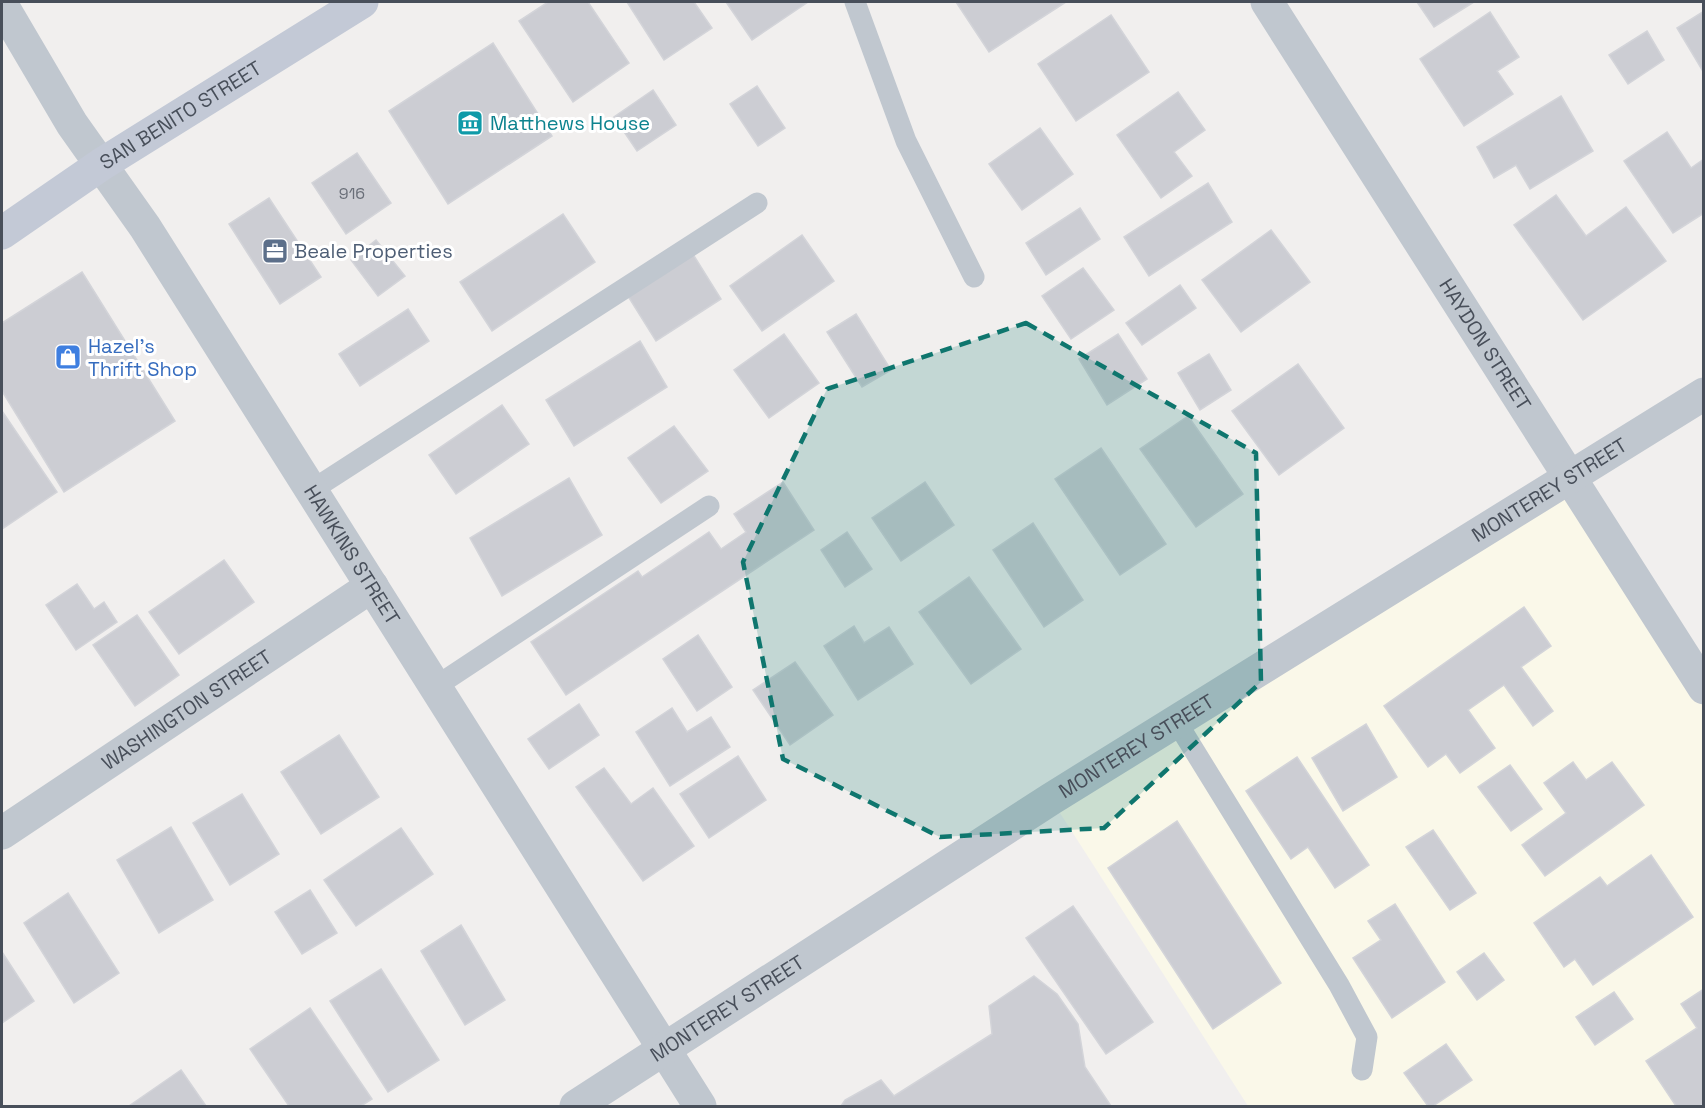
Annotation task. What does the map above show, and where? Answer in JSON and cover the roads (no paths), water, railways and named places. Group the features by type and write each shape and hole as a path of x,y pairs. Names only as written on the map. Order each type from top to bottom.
{"main road":[{"name":"SAN BENITO STREET","path":"2,233 102,164 362,2"}],"street":[{"name":"HAYDON STREET","path":"1267,2 1704,688"},
{"name":"HAWKINS STREET","path":"2,5 72,124 102,164 312,490 700,1107"},
{"name":"MONTEREY STREET","path":"576,1107 1051,799 1704,394"},
{"name":"WASHINGTON STREET","path":"2,833 372,586"}],"lane":[{"path":"855,2 906,141 974,277"},
{"path":"312,490 757,203"},
{"path":"435,687 709,506"},
{"path":"1176,722 1339,985 1367,1037 1362,1070"}],"place":[{"name":"Matthews House","path":"470,123"},
{"name":"Beale Properties","path":"275,251"},
{"name":"Hazel's Thrift Shop","path":"68,357"}]}
